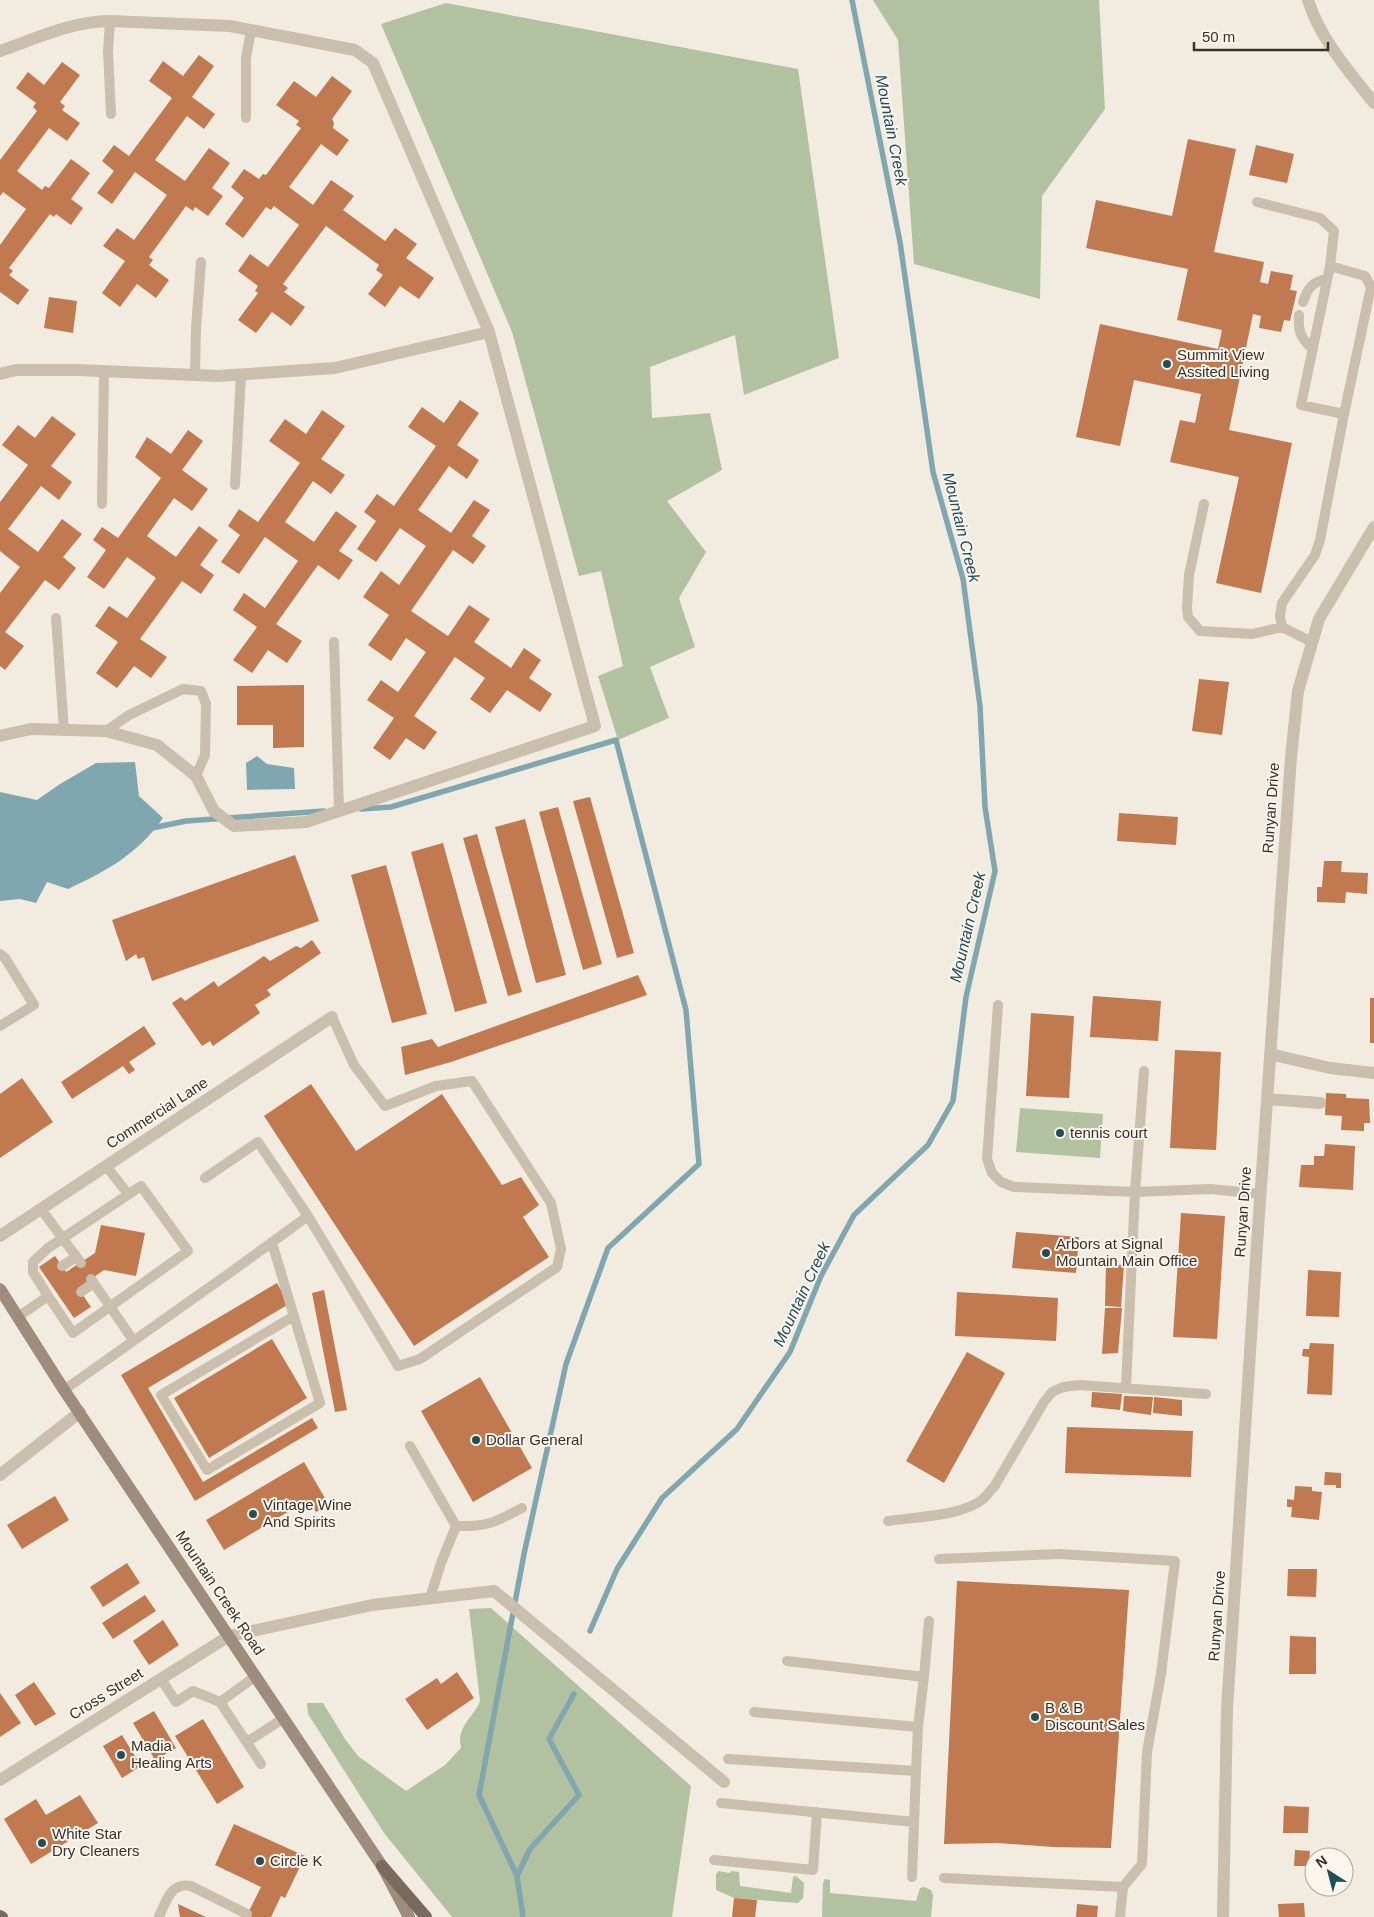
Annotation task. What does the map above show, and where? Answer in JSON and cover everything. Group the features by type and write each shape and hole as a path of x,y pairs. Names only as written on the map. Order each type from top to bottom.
{"main road":[{"name":"Mountain Creek Road","path":"0,1289 64,1390 382,1866 409,1917"},
{"path":"382,1866 426,1917"}],"street":[{"path":"1308,0 1312,14 1343,64 1374,103"},
{"path":"0,51 57,31 99,21 110,21 230,26 355,50 373,63 488,332 596,726 306,822 234,826 214,810 196,776 157,745 106,731 31,729 0,736"},
{"path":"0,374 16,370 104,371 218,376 335,368 488,332"},
{"name":"Runyan Drive","path":"1223,1917 1227,1709 1260,1194 1291,757 1298,691 1319,619 1374,527"},
{"name":"Commercial Lane","path":"0,1236 332,1017"},
{"path":"1270,1054 1330,1068 1374,1073"},
{"path":"1267,1099 1320,1103"},
{"path":"0,1475 80,1412"},
{"name":"Cross Street","path":"0,1780 229,1636 372,1605 494,1591 724,1782"}],"lane":[{"path":"110,21 108,51 112,114"},
{"path":"246,118 246,58 251,30"},
{"path":"1256,202 1320,218 1334,230 1330,266 1301,406 1344,414"},
{"path":"195,375 201,262"},
{"path":"1282,627 1280,616 1282,602 1315,555 1320,540 1371,287 1366,276 1330,266"},
{"path":"1302,302 1308,288 1316,282 1327,279"},
{"path":"1300,315 1300,332 1303,341 1313,349"},
{"path":"102,504 104,371"},
{"path":"235,485 241,374"},
{"path":"1204,504 1189,576 1188,617 1200,631 1252,634 1282,627 1312,642"},
{"path":"56,618 64,730"},
{"path":"334,642 339,811"},
{"path":"106,731 129,715 183,690 201,692 206,704 206,755 196,776"},
{"path":"0,954 5,958 34,1004 0,1026"},
{"path":"998,1005 987,1159 992,1173 1001,1182 1014,1187 1135,1192 1210,1189 1260,1194"},
{"path":"205,1178 258,1142 308,1216 398,1366 420,1359 557,1267 561,1249 551,1203 472,1081 436,1086 385,1106 354,1064 332,1017"},
{"path":"1126,1388 1135,1192 1144,1072"},
{"path":"106,1166 128,1194"},
{"path":"141,1186 188,1251 73,1333 60,1306 48,1296 42,1280 33,1272 33,1262 48,1248 128,1194 141,1186"},
{"path":"41,1209 78,1260 62,1266"},
{"path":"64,1390 308,1216"},
{"path":"272,1242 320,1403 207,1470 161,1395 294,1316"},
{"path":"81,1292 93,1281 133,1340"},
{"path":"18,1317 48,1296"},
{"path":"888,1520 946,1513 968,1508 983,1499 994,1487 1044,1402 1052,1392 1063,1387 1079,1385 1206,1394"},
{"path":"410,1446 456,1526"},
{"path":"456,1526 476,1527 492,1524 522,1508"},
{"path":"430,1598 441,1563 456,1526"},
{"path":"939,1559 1058,1554 1175,1561 1160,1674 1147,1752 1142,1864 1122,1887 1120,1917"},
{"path":"912,1877 918,1727 928,1621"},
{"path":"787,1661 924,1676"},
{"path":"220,1702 256,1676"},
{"path":"160,1679 176,1702 193,1691 220,1702 261,1764"},
{"path":"754,1712 918,1727"},
{"path":"247,1742 284,1718"},
{"path":"728,1759 916,1771"},
{"path":"721,1803 914,1822"},
{"path":"714,1860 813,1870 817,1812"},
{"path":"944,1878 1122,1887"},
{"path":"160,1917 173,1889 185,1885 191,1886 247,1914"}],"green space":[{"path":"873,0 1099,0 1105,109 1042,196 1040,299 914,264 898,40"},
{"path":"446,3 798,69 839,358 744,395 735,335 650,367 652,418 710,413 722,470 667,501 706,552 679,598 695,647 650,667 669,718 618,740 598,676 623,666 601,571 579,576 512,332 381,24"},
{"name":"tennis court","path":"1020,1108 1103,1114 1100,1158 1016,1152"},
{"path":"491,1608 691,1786 672,1917 452,1917 384,1833 308,1714 307,1703 323,1703 358,1756 406,1791 445,1765 461,1748 460,1740 463,1728 480,1701 469,1609"},
{"path":"719,1871 739,1872 740,1886 791,1893 793,1877 796,1876 804,1883 803,1898 798,1903 734,1898 716,1890 716,1874"},
{"path":"825,1879 830,1880 830,1893 916,1901 920,1888 924,1887 931,1890 933,1895 931,1917 822,1917 823,1883"}],"water":[{"path":"257,756 267,764 294,768 295,789 247,790 246,763"},
{"path":"135,762 139,796 163,818 144,841 109,868 68,889 47,882 36,903 20,899 0,901 0,792 37,800 96,763"}],"building":[{"path":"199,55 214,66 192,97 215,114 204,129 187,116 155,160 185,181 209,148 230,163 212,188 223,196 208,216 195,207 193,211 186,206 149,257 153,260 149,265 169,280 156,298 137,284 120,307 102,293 125,261 103,246 117,228 134,240 167,195 135,172 112,204 97,193 114,171 102,161 114,145 129,156 172,98 149,81 163,61 183,76"},
{"path":"62,62 80,75 60,102 65,106 62,110 80,123 67,141 49,128 17,171 42,190 45,186 49,188 71,159 90,173 71,199 83,208 71,225 56,214 54,217 50,214 9,268 13,271 9,275 29,290 18,305 0,292 0,245 26,209 3,192 0,196 0,160 37,111 33,107 36,103 16,88 28,72 44,85"},
{"path":"332,76 352,91 332,119 334,123 333,128 349,140 337,156 321,144 289,187 313,205 331,180 354,196 343,210 385,241 395,228 417,244 406,258 434,278 419,299 400,286 385,307 368,294 383,275 376,270 379,265 326,226 283,284 288,288 284,292 305,307 291,326 272,312 256,333 238,320 258,293 255,291 258,286 238,271 250,254 268,267 299,225 274,206 271,210 266,207 243,238 225,224 244,198 231,187 244,169 259,179 263,174 266,175 301,128 296,125 299,121 276,105 294,81 316,97"},
{"name":"Summit View Assited Living","path":"1188,139 1236,149 1214,252 1264,262 1260,282 1268,284 1271,271 1293,275 1290,290 1297,291 1290,321 1284,320 1281,332 1259,328 1261,316 1253,314 1229,430 1292,443 1261,593 1216,583 1239,477 1170,462 1180,420 1195,423 1201,394 1134,380 1120,446 1076,437 1100,324 1218,349 1222,330 1177,320 1188,269 1086,248 1096,200 1172,216"},
{"path":"1256,145 1294,154 1287,183 1249,175"},
{"path":"49,297 77,301 73,333 44,328"},
{"path":"460,400 479,413 457,445 479,460 467,479 449,466 418,510 451,533 474,500 490,510 472,536 486,546 473,564 453,550 411,611 448,636 469,605 490,619 474,642 511,668 524,648 541,660 529,678 552,694 540,712 507,690 490,713 470,699 485,678 455,657 414,716 437,732 424,750 406,738 390,760 373,748 394,718 367,700 381,680 398,692 426,652 406,638 391,661 368,645 389,615 363,597 381,571 399,585 426,546 400,528 376,562 357,549 376,521 364,512 377,494 394,506 436,446 408,427 422,407 444,423"},
{"path":"322,410 345,426 321,459 345,475 331,494 313,481 285,522 314,542 336,511 357,526 339,551 353,560 339,580 318,565 276,624 302,641 287,663 268,650 252,673 233,660 257,627 233,610 244,593 265,608 298,561 265,537 239,574 221,562 240,535 228,526 239,509 258,522 300,463 269,441 285,419 306,434"},
{"path":"52,416 76,434 51,466 72,482 59,500 41,486 8,529 38,552 62,519 82,534 63,557 76,568 59,590 45,580 5,632 24,646 5,670 0,666 0,593 20,567 0,551 0,502 28,465 2,445 18,425 35,438"},
{"path":"188,430 203,441 182,470 208,489 192,511 174,498 147,536 176,557 199,526 218,540 200,565 214,575 201,594 182,581 140,639 167,657 151,678 134,666 117,688 96,673 118,642 95,626 109,606 127,618 156,578 127,557 104,589 87,577 106,550 93,540 102,527 118,538 161,478 135,457 147,437 171,454"},
{"path":"1199,679 1229,682 1222,735 1192,731"},
{"path":"304,685 304,747 273,748 273,725 237,725 237,686"},
{"path":"590,797 634,953 617,958 573,801"},
{"path":"558,807 602,964 583,970 539,812"},
{"path":"1119,813 1178,817 1176,845 1117,841"},
{"path":"525,819 566,975 536,983 495,827"},
{"path":"477,834 522,992 508,996 463,838"},
{"path":"443,843 487,1003 455,1012 411,852"},
{"path":"295,855 319,921 152,981 144,957 138,959 136,954 126,961 112,920"},
{"path":"1324,861 1342,861 1341,872 1368,873 1367,894 1346,892 1345,903 1317,902 1317,887 1322,887"},
{"path":"386,865 427,1014 392,1023 351,875"},
{"path":"312,940 321,953 267,990 271,995 255,1005 260,1013 213,1046 210,1041 202,1046 172,1003 181,997 185,1001 214,981 218,987 264,956 270,961 296,946 301,948"},
{"path":"638,975 647,995 451,1062 405,1075 401,1047 432,1039 438,1047"},
{"path":"1093,996 1161,1001 1158,1041 1090,1037"},
{"path":"1370,998 1374,998 1374,1043 1370,1043"},
{"path":"1031,1013 1074,1016 1069,1098 1026,1096"},
{"path":"144,1026 156,1044 129,1062 135,1070 129,1074 123,1066 72,1099 61,1082"},
{"path":"1175,1050 1221,1052 1216,1150 1170,1148"},
{"path":"22,1078 53,1122 0,1158 0,1094"},
{"path":"311,1084 356,1151 442,1094 502,1185 521,1177 539,1205 523,1217 549,1257 414,1346 264,1116"},
{"path":"1326,1093 1346,1094 1346,1098 1369,1099 1370,1123 1364,1123 1364,1131 1341,1130 1342,1116 1325,1115"},
{"path":"1325,1144 1355,1146 1353,1190 1299,1187 1301,1165 1314,1165 1314,1156 1324,1156"},
{"path":"1181,1213 1225,1216 1217,1339 1173,1337"},
{"path":"101,1225 145,1233 136,1276 104,1270 78,1288 91,1307 74,1318 39,1267 55,1256 66,1272 95,1253"},
{"name":"Arbors at Signal Mountain Main Office","path":"1016,1232 1079,1237 1076,1273 1012,1268"},
{"path":"1106,1264 1124,1265 1121,1307 1105,1306"},
{"path":"1308,1270 1341,1272 1339,1317 1306,1316"},
{"path":"277,1283 289,1304 148,1388 203,1482 312,1418 318,1428 195,1501 121,1375"},
{"path":"324,1290 347,1410 335,1412 312,1293"},
{"path":"957,1292 1058,1298 1056,1341 955,1336"},
{"path":"1105,1308 1122,1308 1118,1353 1102,1354"},
{"path":"272,1339 307,1398 209,1458 174,1398"},
{"path":"1310,1343 1334,1344 1332,1395 1307,1394 1309,1357 1302,1356 1303,1349 1309,1349"},
{"path":"967,1352 1005,1373 944,1483 906,1461"},
{"name":"Dollar General","path":"480,1377 532,1468 473,1502 421,1411"},
{"path":"1092,1392 1122,1394 1120,1410 1091,1407"},
{"path":"1124,1396 1153,1397 1151,1415 1123,1411"},
{"path":"1154,1397 1182,1400 1182,1416 1153,1413"},
{"path":"1067,1427 1193,1431 1191,1477 1065,1473"},
{"path":"304,1462 329,1505 316,1512 308,1500 224,1550 206,1520"},
{"path":"1325,1472 1341,1473 1341,1488 1336,1488 1336,1485 1324,1485"},
{"path":"1295,1486 1312,1487 1312,1491 1322,1492 1319,1520 1291,1517 1292,1507 1287,1507 1287,1499 1294,1500"},
{"path":"55,1496 69,1520 22,1549 7,1525"},
{"path":"127,1563 140,1583 103,1607 90,1587"},
{"path":"1288,1569 1317,1569 1316,1597 1287,1596"},
{"name":"B & B Discount Sales","path":"957,1581 1129,1590 1111,1848 1053,1847 997,1843 944,1844"},
{"path":"145,1595 156,1611 113,1639 102,1623"},
{"path":"163,1620 179,1645 149,1665 133,1641"},
{"path":"1290,1636 1316,1637 1316,1674 1289,1674"},
{"path":"457,1672 474,1698 427,1730 405,1699 437,1678 441,1684"},
{"path":"34,1682 56,1714 35,1726 15,1695"},
{"path":"0,1693 21,1723 0,1737"},
{"path":"154,1711 176,1748 155,1760 133,1723"},
{"path":"203,1719 244,1787 217,1804 175,1736"},
{"path":"122,1735 141,1766 122,1778 103,1746"},
{"name":"White Star Dry Cleaners","path":"80,1795 98,1823 31,1864 4,1819 36,1799 46,1815"},
{"path":"1284,1806 1309,1807 1308,1833 1283,1833"},
{"name":"Circle K","path":"234,1824 305,1856 285,1898 281,1896 271,1917 246,1917 261,1887 215,1865"},
{"path":"1295,1850 1304,1851 1304,1866 1294,1866"},
{"path":"734,1898 757,1900 755,1917 732,1917"},
{"path":"1304,1903 1305,1917 1279,1917 1278,1904"},
{"path":"178,1904 206,1917 180,1917"},
{"path":"1077,1904 1098,1906 1097,1917 1076,1917"}],"waterway":[{"name":"Mountain Creek","path":"590,1631 617,1569 662,1498 737,1429 790,1352 821,1276 854,1215 928,1145 953,1101 966,997 995,871 985,807 980,706 963,579 933,472 900,242 852,0"},
{"path":"361,809 391,807 616,740 686,1010 699,1164 608,1248 566,1364 524,1554 479,1795 517,1876 523,1917"},
{"path":"152,828 186,821 324,811"},
{"path":"517,1876 530,1849 579,1795 549,1739 574,1694"}],"place":[{"name":"Summit View Assited Living","path":"1167,364"},
{"name":"tennis court","path":"1060,1133"},
{"name":"Arbors at Signal Mountain Main Office","path":"1046,1253"},
{"name":"Dollar General","path":"476,1440"},
{"name":"Vintage Wine And Spirits","path":"253,1514"},
{"name":"B & B Discount Sales","path":"1035,1717"},
{"name":"Madia Healing Arts","path":"121,1755"},
{"name":"White Star Dry Cleaners","path":"42,1843"},
{"name":"Circle K","path":"260,1861"}]}
